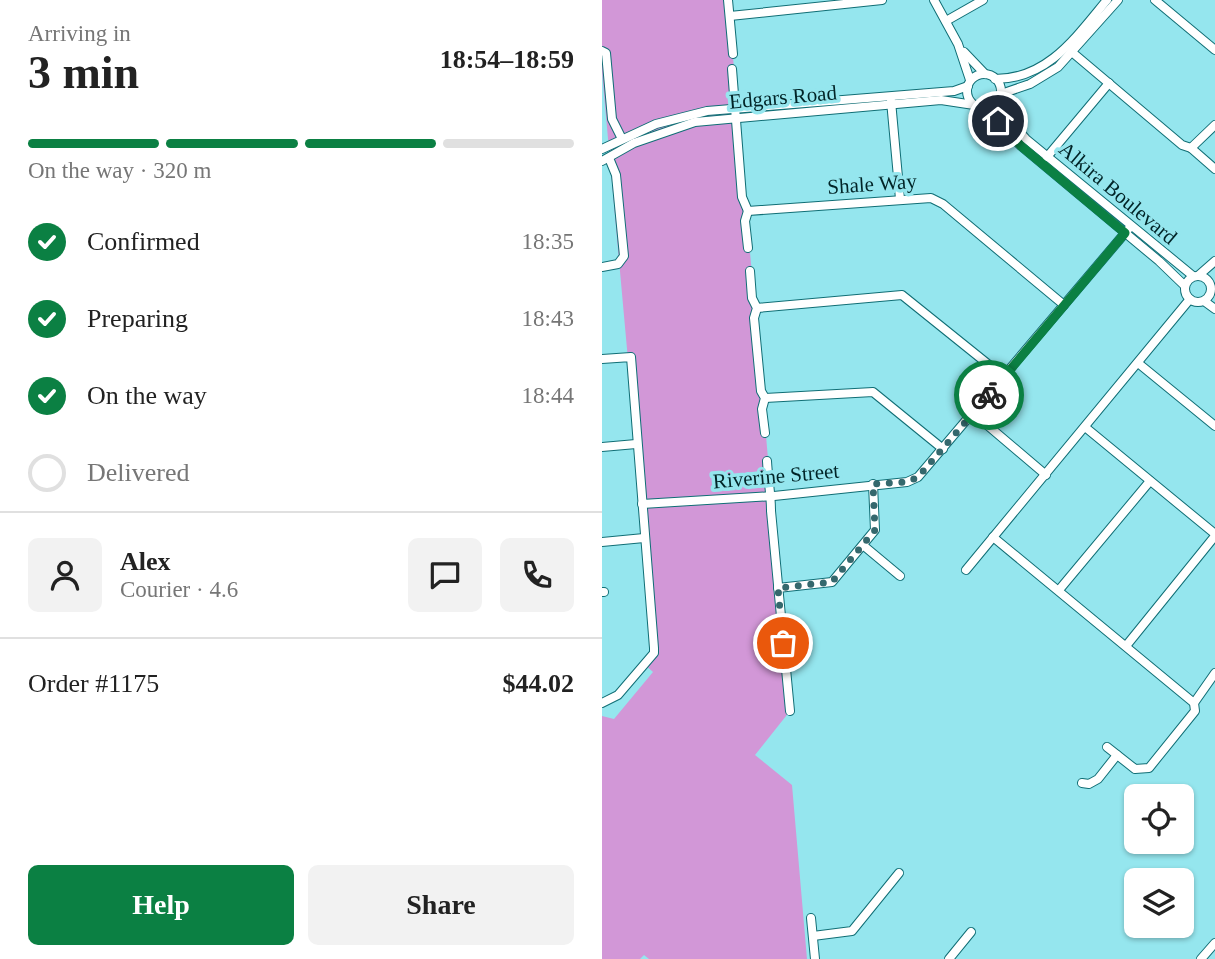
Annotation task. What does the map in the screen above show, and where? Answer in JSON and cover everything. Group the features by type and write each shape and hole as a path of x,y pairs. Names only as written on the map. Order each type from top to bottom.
{"street":[{"path":"728,0 733,54"},
{"path":"730,16 882,0"},
{"path":"934,0 958,44 969,83 968,97 978,107 993,106 1000,97 1039,79 1073,53 1118,0"},
{"path":"946,22 983,0"},
{"path":"958,44 985,74 995,79 1019,78 1047,65 1073,40 1107,0"},
{"path":"1155,0 1215,50"},
{"path":"602,51 606,53 612,119 622,139"},
{"path":"1073,53 1182,145 1191,148 1215,169"},
{"path":"732,69 742,197 748,211 745,221 748,248"},
{"path":"969,83 985,74"},
{"path":"995,79 1000,97"},
{"name":"Edgars Road","path":"602,149 675,117 891,100 954,91 969,83"},
{"path":"1047,157 1109,83"},
{"name":"Alkira Boulevard","path":"1000,97 1009,121 1128,229 1185,286"},
{"path":"891,100 900,199"},
{"name":"Edgars Road","path":"891,100 941,100 978,107"},
{"name":"Alkira Boulevard","path":"978,107 1021,146 1128,229 1212,289"},
{"name":"Edgars Road","path":"606,159 665,131 735,114"},
{"path":"1191,148 1215,125"},
{"path":"602,267 618,264 624,256 616,175 606,159"},
{"name":"Shale Way","path":"748,211 931,198 943,204 1064,305"},
{"name":"Riverine Street","path":"642,504 774,496 907,482 918,477 1128,229"},
{"path":"1190,299 1185,286 1215,261"},
{"path":"750,271 752,298 757,308"},
{"path":"1204,301 1212,289 1215,273"},
{"path":"757,308 902,295 1004,377"},
{"path":"1190,299 1204,301 1215,309"},
{"path":"966,570 1190,299"},
{"path":"757,308 754,314 761,391 765,398 762,409 765,433"},
{"path":"602,359 631,357 654,653 618,695 602,703"},
{"path":"1138,363 1215,426"},
{"path":"765,398 873,392 943,449"},
{"path":"974,413 1045,475"},
{"path":"1085,427 1215,535 1126,646"},
{"path":"602,447 636,444"},
{"path":"767,461 768,481 774,496 771,505 790,711"},
{"path":"1059,590 1150,481"},
{"path":"778,588 829,583 864,546 876,526 873,484"},
{"path":"993,537 1194,702"},
{"path":"602,542 644,538"},
{"path":"864,546 900,576"},
{"path":"1107,747 1135,769 1149,768 1195,711 1194,702 1215,673"},
{"path":"1082,783 1088,785 1098,779 1118,755"},
{"path":"813,936 852,931 899,873"},
{"path":"811,918 815,959"},
{"path":"949,959 971,932"},
{"path":"1201,959 1215,943"}],"shaded area":[{"path":"602,0 728,0 790,711 755,755 792,785 807,959 649,959 644,955 640,959 602,959 602,716 614,719 653,672 644,664 654,648 602,72"}],"way so far":[{"path":"783,643 778,588 832,582 875,530 877,521 873,484 907,482 918,477 989,395"}],"route":[{"path":"989,395 1125,233 1021,146 998,121"}]}
